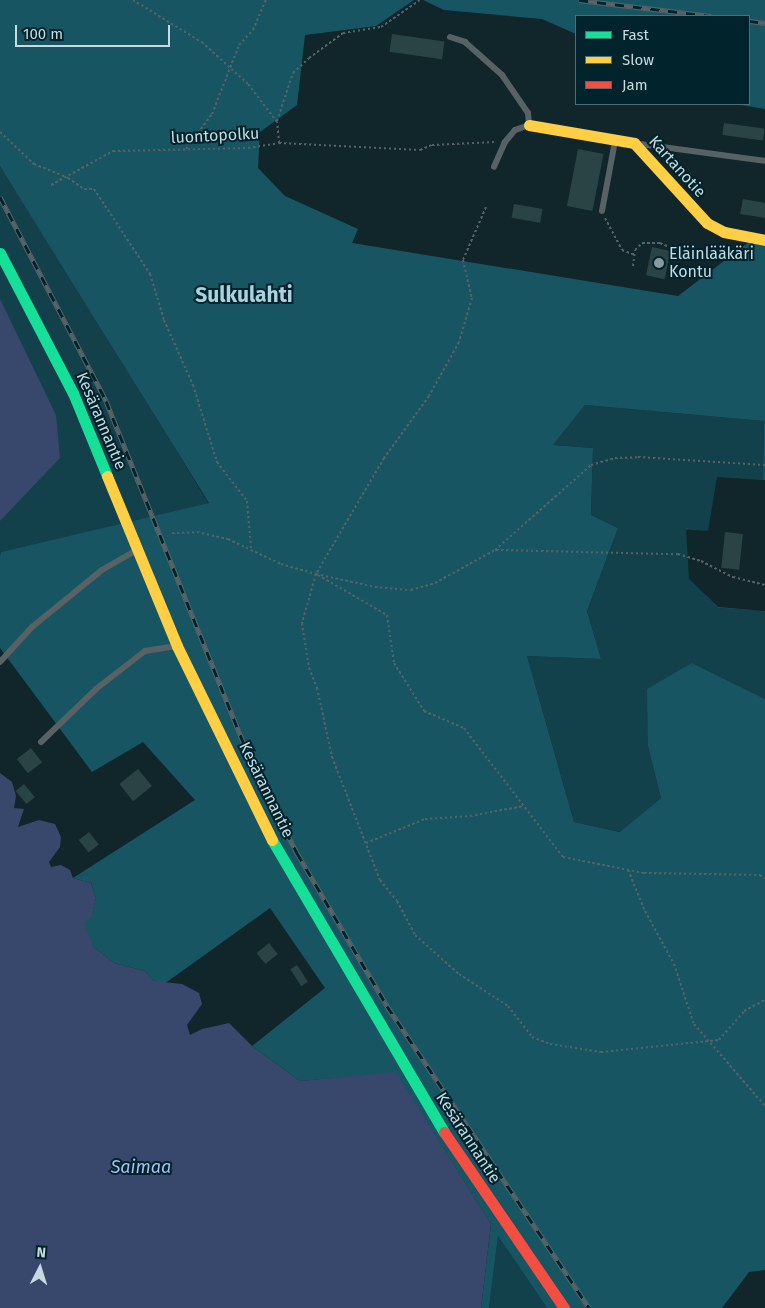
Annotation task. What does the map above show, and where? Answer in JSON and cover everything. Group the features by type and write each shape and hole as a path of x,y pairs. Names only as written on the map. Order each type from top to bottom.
{"street":[{"name":"Kartanotie","path":"529,125 634,143 707,223 724,232 765,240"},
{"name":"Kesärannantie","path":"0,253 73,393 177,646 275,846 328,941 451,1144 564,1308"}],"lane":[{"path":"450,37 465,42 502,75 528,114 529,125 516,130 505,142 494,166"},
{"path":"602,211 615,140"},
{"path":"634,143 765,162"},
{"path":"0,662 32,627 102,570 137,549"},
{"path":"41,742 96,689 145,651 177,646"}],"path":[{"name":"luontopolku","path":"51,185 68,178 113,151 248,148 278,143 277,122 270,110 230,67 203,43 133,0"},
{"path":"186,149 212,114 239,46 253,30 266,0"},
{"path":"277,122 293,73 310,58 343,34 381,27 420,0"},
{"path":"0,132 34,164 68,178 84,189 94,189 150,274 164,320 193,385 217,462 247,501 251,550"},
{"path":"278,143 420,150 432,145 505,142"},
{"path":"486,207 464,260 472,298 459,342 429,396 380,464 332,551 316,574 302,623 309,668 317,688 332,757 380,880 397,901 415,935 459,974 508,1006 532,1037 550,1044 601,1052 720,1040 744,1011 765,1000"},
{"path":"602,211 611,235 622,250 634,256"},
{"path":"633,266 634,256 642,243 660,244 698,259 720,257 733,246"},
{"path":"172,533 197,532 228,539 281,564 316,574 375,587 411,590 435,583 495,550 576,477 599,463 615,458 638,457 765,465"},
{"path":"495,550 678,554 701,561 733,577 765,585"},
{"path":"316,574 387,615 394,664 424,711 464,728 563,857 628,870 760,875 765,880"},
{"path":"366,843 425,820 470,816 524,806"},
{"path":"628,870 646,911 674,964 694,1024 765,1106"}],"shaded area":[{"path":"0,0 414,0 376,26 305,35 297,105 260,132 258,168 285,196 358,229 352,243 678,296 749,242 765,244 765,480 763,480 764,421 585,405 553,445 593,448 591,515 618,528 587,611 601,659 527,656 574,822 620,832 661,798 648,746 647,689 692,663 765,699 765,1270 749,1272 722,1308 547,1308 498,1236 489,1308 481,1308 491,1224 396,1073 300,1081 252,1046 325,988 270,908 164,984 154,981 145,971 114,963 94,947 83,923 92,914 96,898 91,883 73,878 195,800 143,742 92,772 0,648 1,552 209,503 0,166"},
{"path":"423,0 765,0 765,109 741,105 750,105 750,15 575,15 575,34 542,19 444,10"},
{"path":"0,166 13,184 209,504 1,552 0,556"},
{"path":"585,405 764,421 763,480 717,477 708,531 686,528 689,579 718,608 765,611 765,699 692,663 648,746 661,798 621,832 574,822 527,656 601,659 587,611 618,528 591,515 593,448 553,445"},
{"path":"689,579 718,607 765,611 718,608"},
{"path":"498,1236 547,1308 489,1308"}],"water":[{"path":"0,299 56,415 60,458 0,521"},
{"name":"Saimaa","path":"0,773 12,782 16,796 14,808 24,809 18,827 39,820 55,824 61,837 60,847 49,862 51,867 61,865 70,870 73,878 91,883 96,898 92,915 84,923 94,947 114,963 145,971 154,981 182,984 199,993 202,1004 187,1025 190,1035 202,1029 229,1023 252,1046 300,1081 396,1072 491,1224 481,1308 0,1308"}],"building":[{"path":"392,34 444,41 442,59 389,52"},
{"path":"724,123 765,129 763,141 722,135"},
{"path":"578,149 604,154 592,211 567,206"},
{"path":"743,199 765,203 765,218 740,214"},
{"path":"514,204 543,209 540,223 512,218"},
{"name":"Eläinlääkäri Kontu","path":"652,247 671,251 665,279 646,275"},
{"path":"725,532 743,534 739,570 721,568"},
{"path":"31,748 42,762 28,773 17,759"},
{"path":"138,769 152,786 133,801 119,784"},
{"path":"24,784 35,797 27,804 16,791"},
{"path":"89,832 99,845 89,853 79,840"},
{"path":"269,943 278,954 265,964 257,953"},
{"path":"297,965 308,982 301,986 290,969"}],"railway":[{"path":"579,0 703,15"},
{"path":"750,21 765,23"},
{"path":"0,197 106,401 253,767 297,853 387,1006 589,1308"}],"traffic: fast":[{"path":"0,253 73,393 107,476"},
{"path":"272,840 444,1132"}],"traffic: slow":[{"path":"529,125 634,143 707,223 724,232 765,240"},
{"path":"107,476 177,646 272,840"}],"traffic: jam":[{"path":"444,1132 564,1308"}],"place":[{"name":"Eläinlääkäri Kontu","path":"659,263"}],"district":[{"name":"Sulkulahti","path":"244,295"}]}
